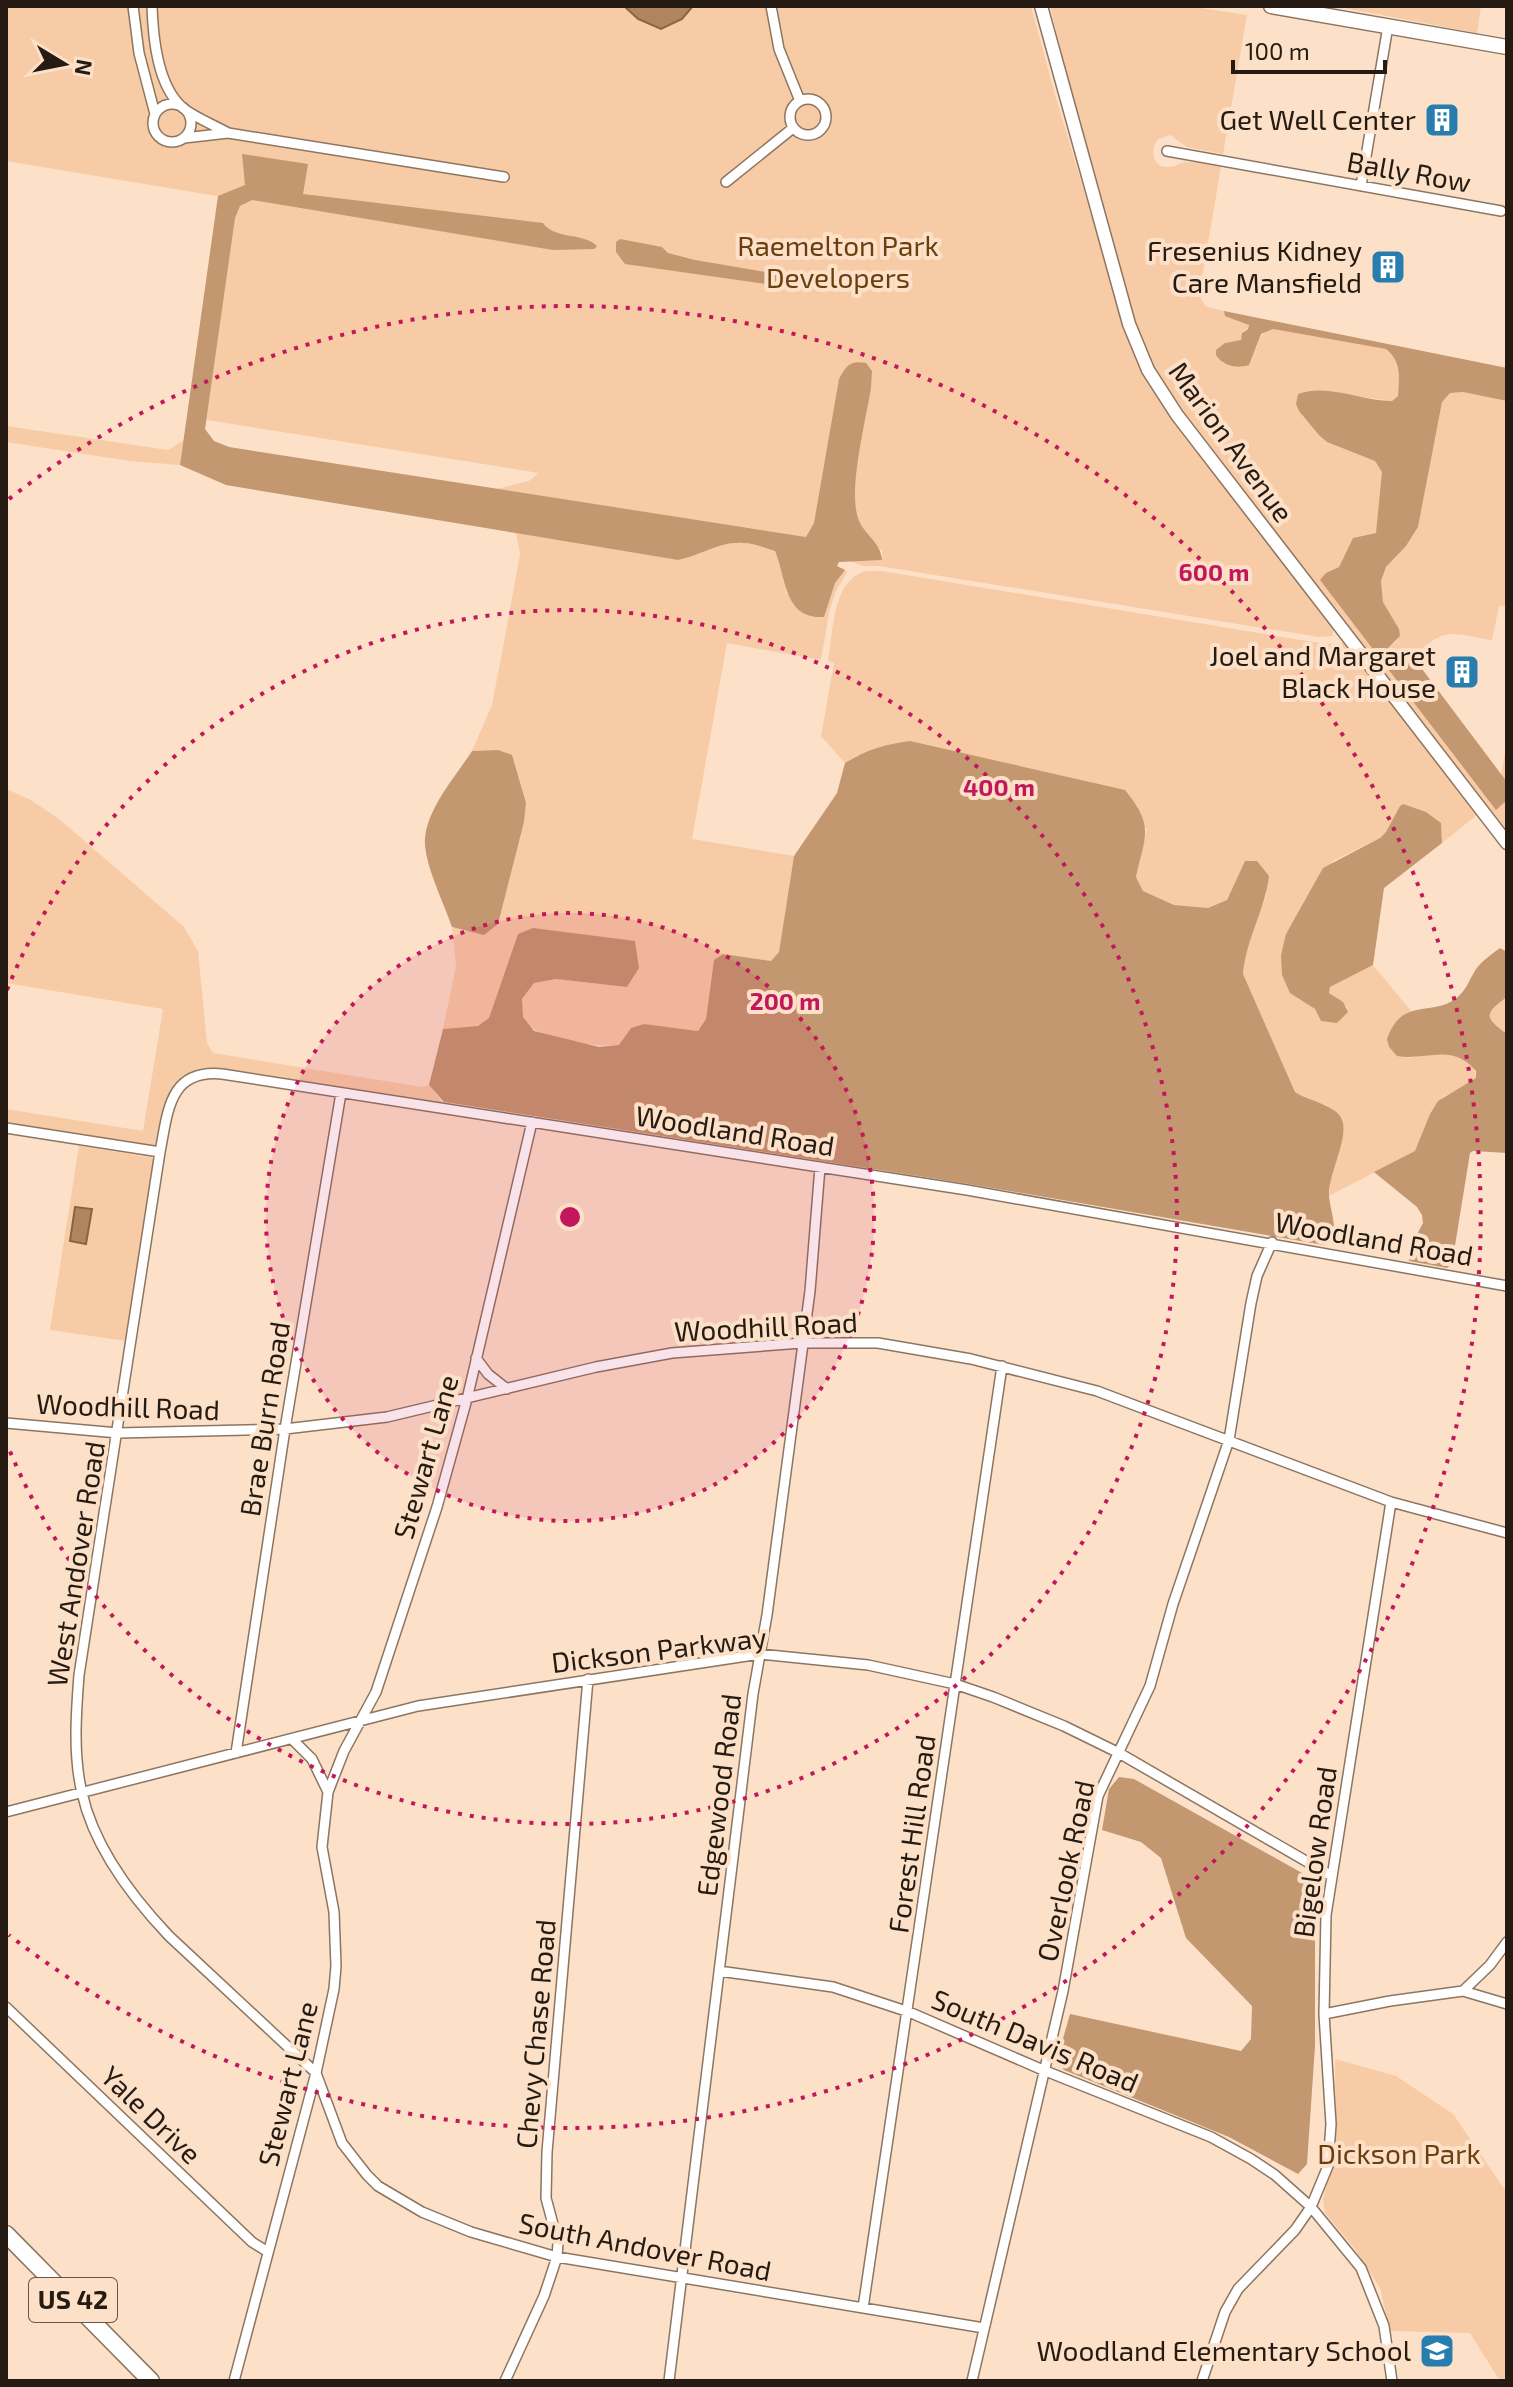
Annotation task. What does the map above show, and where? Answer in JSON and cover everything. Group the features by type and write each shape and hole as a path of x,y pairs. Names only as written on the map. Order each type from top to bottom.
{"main road":[{"path":"1271,6 1507,47"},
{"name":"US 42","path":"6,2234 151,2381"}],"street":[{"path":"133,6 139,53 155,114 153,124 160,138 169,142 228,133 504,177"},
{"path":"152,6 156,44 164,76 191,122 184,138"},
{"path":"771,6 779,49 800,101"},
{"name":"Marion Avenue","path":"1041,6 1129,324 1155,382 1182,422 1507,843"},
{"path":"1361,186 1388,26"},
{"path":"793,128 808,135 819,131 826,122 825,110 817,101 800,101"},
{"path":"793,128 791,113 800,101"},
{"path":"155,114 165,105 174,104 228,133"},
{"path":"726,182 793,128"},
{"name":"Bally Row","path":"1167,151 1501,211"},
{"name":"Woodland Road","path":"160,1152 174,1097 183,1082 197,1074 222,1074 820,1167 1272,1242 1507,1286"},
{"name":"Brae Burn Road","path":"236,1753 285,1429 341,1093"},
{"name":"Stewart Lane","path":"234,2381 316,2073 334,1989 334,1912 322,1847 328,1792 344,1751 376,1692 420,1560 467,1399 532,1122"},
{"path":"6,1128 160,1152"},
{"name":"West Andover Road","path":"81,1792 76,1745 79,1675 160,1152"},
{"name":"Edgewood Road","path":"669,2381 753,1694 810,1291 820,1167"},
{"name":"Overlook Road","path":"972,2381 1067,1974 1098,1796 1150,1686 1173,1604 1229,1440 1251,1303 1257,1276 1272,1242"},
{"name":"Woodhill Road","path":"6,1423 118,1433 285,1429 387,1417 596,1367 661,1355 801,1343 894,1344 1002,1366 1120,1399 1391,1502 1507,1533"},
{"path":"476,1358 488,1374 507,1389"},
{"name":"Forest Hill Road","path":"863,2308 1002,1366"},
{"name":"Bigelow Road","path":"1202,2381 1216,2333 1238,2289 1287,2240 1311,2207 1324,2178 1331,2124 1324,2014 1324,1946 1330,1875 1391,1502"},
{"name":"Dickson Parkway","path":"6,1812 418,1706 760,1654 868,1665 955,1684 1064,1726 1119,1753 1330,1875"},
{"name":"Chevy Chase Road","path":"505,2381 544,2296 557,2257 558,2243 546,2198 546,2165 588,1679"},
{"path":"292,1739 312,1759 328,1792"},
{"name":"South Andover Road","path":"81,1792 102,1844 121,1878 151,1918 316,2073 342,2143 378,2186 406,2204 446,2223 557,2257 984,2328"},
{"path":"1463,1991 1490,1965 1507,1942"},
{"name":"South Davis Road","path":"719,1971 833,1987 909,2012 1232,2147 1275,2175 1311,2207 1348,2250 1372,2290 1384,2326 1392,2381"},
{"path":"1324,2014 1463,1991 1507,2004"},
{"name":"Yale Drive","path":"6,2007 252,2242 268,2252"}],"green space":[{"name":"Raemelton Park Developers","path":"6,6 1031,6 1123,321 1148,380 1179,427 1334,627 1332,636 1319,637 879,566 863,566 850,561 882,560 882,550 814,524 806,538 493,490 529,481 539,473 195,418 229,198 6,161"},
{"path":"1050,6 1187,6 1247,15 1223,154 1187,147 1170,135 1158,139 1154,157 1163,166 1188,162 1221,167 1199,295 1205,306 1224,311 1247,322 1249,327 1243,331 1241,340 1225,343 1222,363 1242,367 1255,351 1260,337 1273,329 1386,349 1395,360 1398,396 1392,401 1319,391 1299,411 1327,442 1375,461 1383,473 1376,533 1353,538 1339,567 1320,580 1496,808 1507,740 1507,836 1185,418 1153,368 1134,320 1098,196"},
{"path":"1334,6 1481,6 1477,33"},
{"path":"1463,392 1507,401 1507,606 1499,606 1492,640 1457,634 1441,636 1392,669 1378,651 1397,641 1399,629 1383,602 1381,581 1386,567 1406,546 1418,527 1442,401 1450,393"},
{"path":"6,426 168,450 184,440 180,465 130,461 6,442"},
{"path":"516,533 678,560 726,544 755,545 775,551 787,594 831,594 835,583 845,570 847,572 835,593 829,613 821,660 727,643 692,839 794,856 779,952 771,961 723,954 714,960 706,1019 698,1031 644,1024 631,1028 619,1045 582,1043 539,1032 529,1026 522,1014 522,999 534,983 556,979 627,987 518,934 489,1018 478,1026 443,1029 456,966 452,927 484,934 498,924 524,822 526,803 498,750 472,751 492,705 520,554"},
{"path":"866,571 882,571 1325,644 1346,643 1478,814 1442,843 1436,821 1403,804 1380,838 1333,861 1286,934 1306,1003 1315,1009 1321,1021 1348,1008 1329,993 1330,987 1373,965 1411,1011 1397,1021 1408,1058 1449,1055 1468,1061 1474,1068 1476,1078 1437,1103 1415,1151 1329,1196 1343,1134 1327,1105 1309,1101 1295,1092 1243,974 1245,953 1267,893 1245,862 1227,900 1208,908 1174,905 1143,891 1136,877 1147,829 858,755 845,763 821,736 834,663 828,661 840,596 846,585"},
{"path":"6,789 29,799 58,818 184,927 198,951 207,1043 213,1053 422,1087 429,1085 444,1104 202,1068 190,1072 173,1088 164,1110 157,1146 6,1122 6,1109 143,1131 163,1009 6,983"},
{"path":"1507,997 1507,1034 1494,1024 1490,1016"},
{"path":"79,1146 154,1158 126,1341 50,1330"},
{"name":"Dickson Park","path":"1335,2059 1396,2076 1453,2114 1507,2193 1507,2381 1500,2381 1470,2333 1390,2331 1380,2288 1355,2249 1325,2213 1323,2199 1336,2147"}],"shaded area":[{"path":"624,6 693,6 682,19 661,29 638,19"},
{"path":"242,154 308,164 303,194 543,223 555,232 584,239 597,246 594,249 553,250 252,200 240,206 235,218 205,429 214,441 229,447 806,537 814,523 839,379 849,365 866,363 872,371 871,388 856,473 855,505 860,524 879,548 882,560 839,562 837,566 845,570 835,583 824,617 811,616 801,612 789,596 775,551 755,545 726,544 678,560 226,485 180,465 218,196 245,185"},
{"path":"620,239 662,247 668,253 695,260 813,280 818,287 765,284 625,264 616,252 616,242"},
{"path":"1224,311 1507,368 1507,401 1463,392 1450,393 1442,402 1418,527 1406,546 1386,567 1381,581 1383,602 1400,636 1385,651 1378,651 1392,669 1407,657 1413,657 1507,782 1507,800 1496,810 1320,580 1339,567 1353,538 1376,533 1382,472 1375,461 1327,442 1319,435 1299,411 1296,404 1298,394 1321,390 1392,401 1398,396 1395,359 1386,349 1273,329 1261,334 1249,365 1231,366 1219,359 1216,350 1225,343 1241,340 1242,333 1249,325 1225,316"},
{"path":"910,741 1125,790 1144,823 1144,841 1136,877 1143,891 1174,905 1208,908 1227,900 1245,861 1257,861 1269,876 1243,974 1295,1092 1328,1107 1342,1120 1343,1136 1329,1194 1334,1223 1330,1241 1324,1245 969,1184 444,1102 429,1085 443,1029 478,1026 489,1018 518,934 533,928 635,941 639,968 627,987 556,979 534,983 522,999 523,1017 534,1031 599,1047 619,1045 631,1028 644,1024 698,1031 706,1019 714,960 723,954 771,961 779,952 794,856 837,793 845,763 876,748"},
{"path":"498,750 512,755 526,803 498,924 484,935 452,927 431,870 425,838 437,803 472,751"},
{"path":"1403,804 1426,812 1441,823 1442,843 1384,888 1373,965 1330,987 1329,993 1343,1002 1348,1012 1337,1023 1321,1021 1315,1009 1290,993 1282,975 1281,955 1286,934 1323,868 1380,838"},
{"path":"1500,948 1507,952 1507,997 1490,1016 1494,1024 1507,1034 1507,1153 1470,1153 1452,1264 1447,1268 1409,1261 1408,1251 1423,1223 1422,1215 1417,1207 1374,1172 1415,1151 1438,1101 1476,1078 1476,1071 1467,1062 1448,1055 1397,1056 1387,1039 1393,1026 1408,1013 1445,1005 1458,997 1476,969"},
{"path":"75,1207 92,1209 86,1244 70,1241"},
{"path":"1119,1777 1134,1779 1311,1878 1315,1895 1315,2046 1307,2164 1298,2174 1229,2137 1064,2070 1057,2060 1070,2014 1241,2051 1251,2039 1252,2006 1186,1938 1161,1858 1141,1842 1102,1830 1109,1789"}],"place":[{"name":"Get Well Center","path":"1442,120"},
{"name":"Fresenius Kidney Care Mansfield","path":"1388,267"},
{"name":"Joel and Margaret Black House","path":"1462,672"},
{"name":"Woodland Elementary School","path":"1437,2351"}]}
